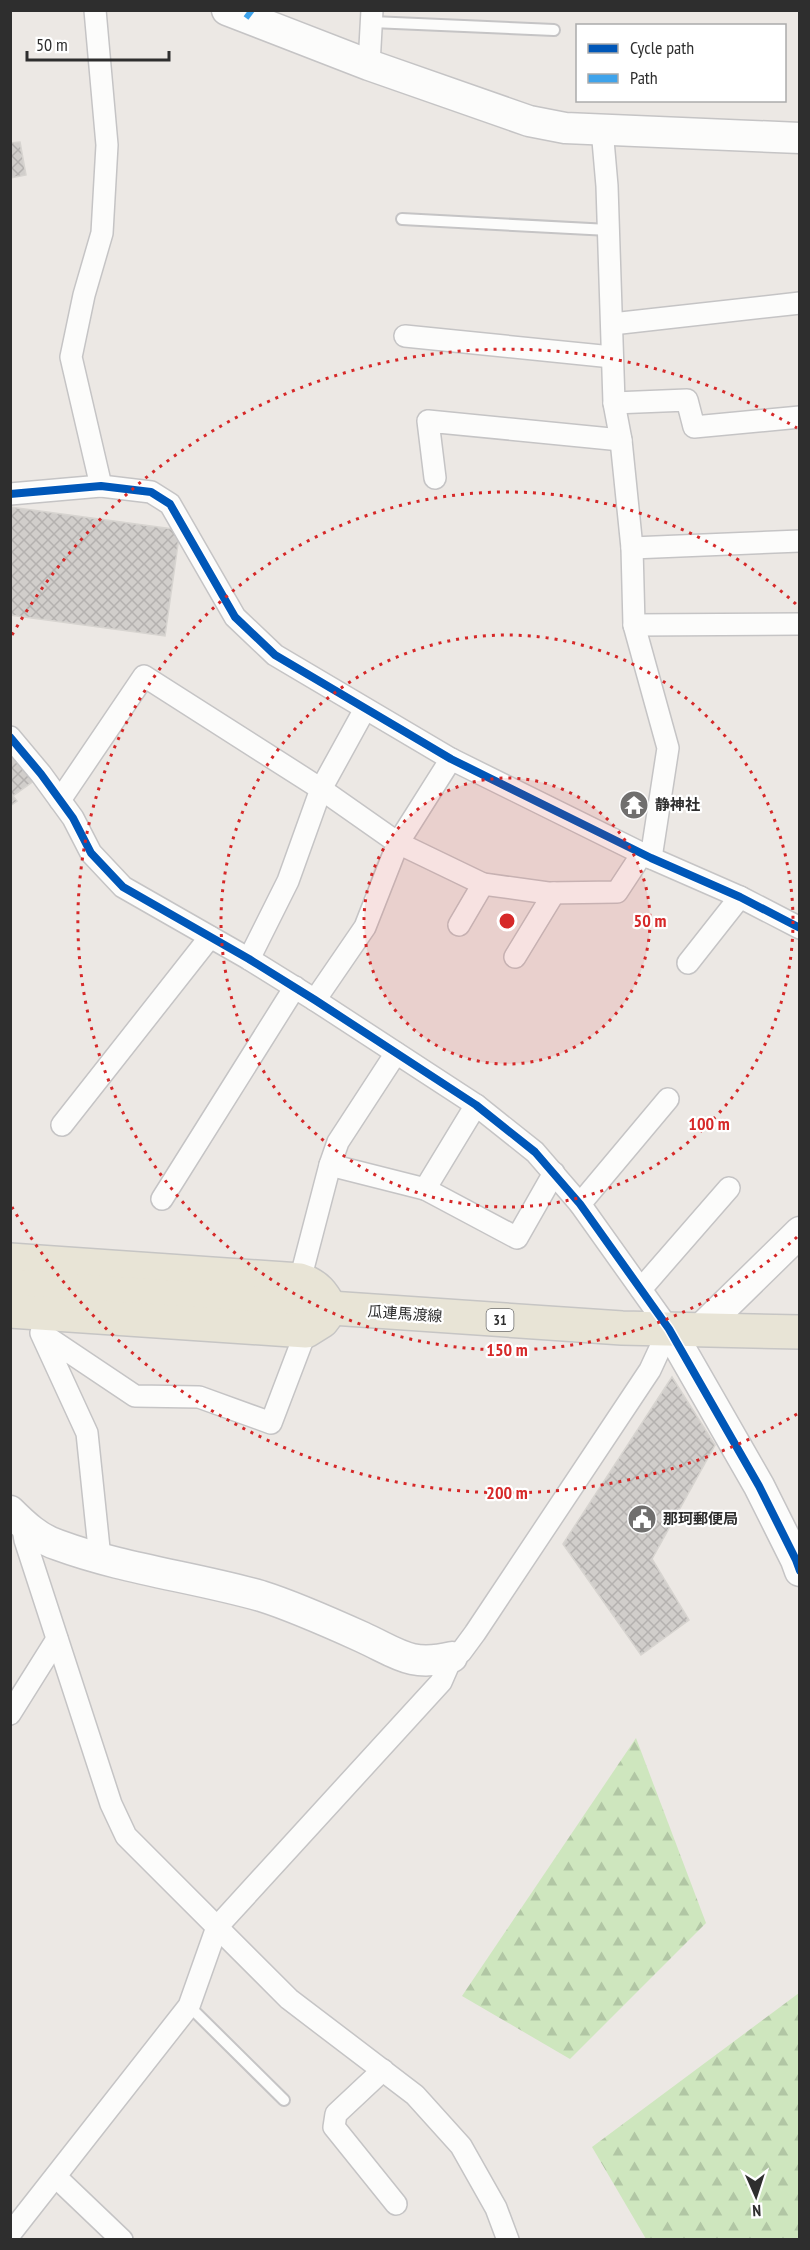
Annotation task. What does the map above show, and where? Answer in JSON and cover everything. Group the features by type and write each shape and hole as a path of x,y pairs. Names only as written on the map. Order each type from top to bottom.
{"main road":[{"path":"300,1281 312,1284 323,1294 331,1309 321,1321 306,1331 18,1288 300,1281"},
{"name":"瓜連馬渡線","path":"18,1288 685,1330 800,1332"}],"street":[{"path":"95,10 107,145 102,233 84,295 71,357 101,486"},
{"path":"227,10 369,65 529,121 565,128 800,138"},
{"path":"369,65 372,16"},
{"path":"60,800 144,676 321,789 398,843 483,884 554,893 617,892 647,856 668,748 634,626 632,548 621,440 614,403 609,230 602,129"},
{"path":"612,324 800,303"},
{"path":"405,336 612,357"},
{"path":"614,403 687,400 694,427 800,417"},
{"path":"435,478 428,421 621,440"},
{"path":"10,494 101,486 151,492 170,504 235,617 274,655 451,759 647,856 740,897 800,928"},
{"path":"632,548 800,542"},
{"path":"634,626 800,624"},
{"path":"249,959 288,881 321,789 365,709"},
{"path":"10,737 73,818 91,853 123,887 295,987 476,1105 535,1152 580,1204 641,1289 685,1330 800,1571"},
{"path":"315,1000 365,927 398,843 451,759"},
{"path":"459,925 483,884"},
{"path":"515,957 554,893"},
{"path":"688,963 740,897"},
{"path":"62,1125 210,937"},
{"path":"162,1199 295,987"},
{"path":"300,1281 330,1164 338,1142 396,1053"},
{"path":"580,1204 668,1099"},
{"path":"425,1189 476,1105"},
{"path":"330,1164 425,1189 517,1238 554,1173"},
{"path":"641,1289 729,1188"},
{"path":"16,1517 56,1545 100,1558 263,1597 362,1637 405,1658 432,1662 452,1657 461,1652 475,1633 650,1370 685,1330 800,1232"},
{"path":"18,1288 135,1396 200,1397 271,1423 306,1331"},
{"path":"18,1288 87,1433 100,1558"},
{"path":"16,1517 111,1804 126,1836 289,1999 415,2095 460,2146 496,2208 508,2240"},
{"path":"10,1714 57,1639"},
{"path":"10,2234 189,2006 218,1926 441,1682 452,1657"},
{"path":"383,2070 336,2114 334,2127 396,2204"},
{"path":"56,2178 122,2240"}],"lane":[{"path":"372,16 555,30"},
{"path":"402,219 609,230"},
{"path":"189,2006 284,2100"}],"green space":[{"path":"636,1738 706,1923 570,2059 462,1996"},
{"path":"799,1993 799,2239 646,2239 592,2147"}],"building":[{"path":"20,142 26,175 10,178 10,143"},
{"path":"10,507 180,530 165,636 10,615"},
{"path":"10,748 35,780 13,796 17,801 10,806"},
{"path":"672,1377 715,1445 652,1559 689,1620 641,1655 563,1544"}],"marked path":[{"path":"246,18 252,10"}],"cycle path":[{"path":"10,494 101,486 151,492 170,504 235,617 275,655 451,759 651,858 740,897 800,928"},
{"path":"10,737 73,818 91,853 123,887 249,959 315,1000 476,1105 535,1152 580,1204 669,1329 759,1486 800,1571"}],"place":[{"name":"静神社","path":"634,805"},
{"name":"那珂郵便局","path":"642,1519"}]}
